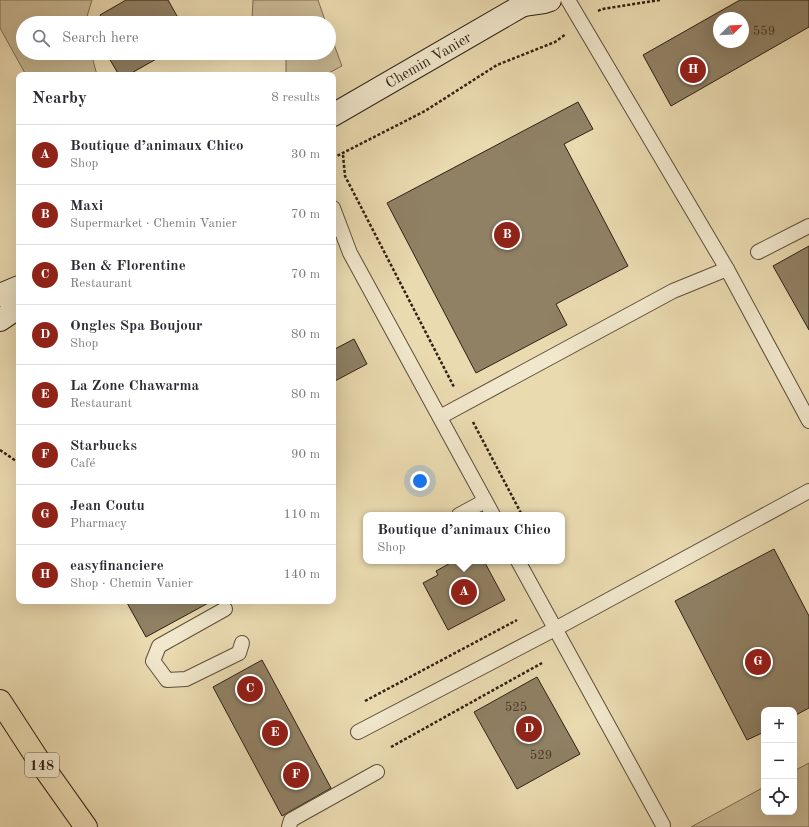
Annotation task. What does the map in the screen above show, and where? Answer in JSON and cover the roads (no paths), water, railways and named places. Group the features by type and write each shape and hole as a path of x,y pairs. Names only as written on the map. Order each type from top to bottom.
{"highway":[{"name":"148","path":"0,701 37,758 86,827"}],"main road":[{"name":"Chemin Vanier","path":"336,113 525,2 544,2 550,0"},
{"path":"0,295 16,288"},
{"path":"0,320 16,308"}],"lane":[{"path":"568,0 727,269 809,421"},
{"path":"336,216 350,253 491,512"},
{"path":"758,252 809,226"},
{"path":"336,236 350,253"},
{"path":"440,417 673,291 727,269"},
{"path":"358,732 555,629 809,491"},
{"path":"465,512 485,501"},
{"path":"520,564 663,825"},
{"path":"225,608 159,646 153,661 167,680 186,679 239,653 242,643"},
{"path":"289,827 291,820 377,772"}],"place":[{"name":"easyfinanciere","path":"693,70"},
{"name":"Maxi","path":"507,235"},
{"name":"Boutique d’animaux Chico","path":"464,592"},
{"name":"Jean Coutu","path":"758,662"},
{"name":"Ben & Florentine","path":"250,689"},
{"name":"Ongles Spa Boujour","path":"529,729"},
{"name":"La Zone Chawarma","path":"275,733"},
{"name":"Starbucks","path":"296,775"}]}
